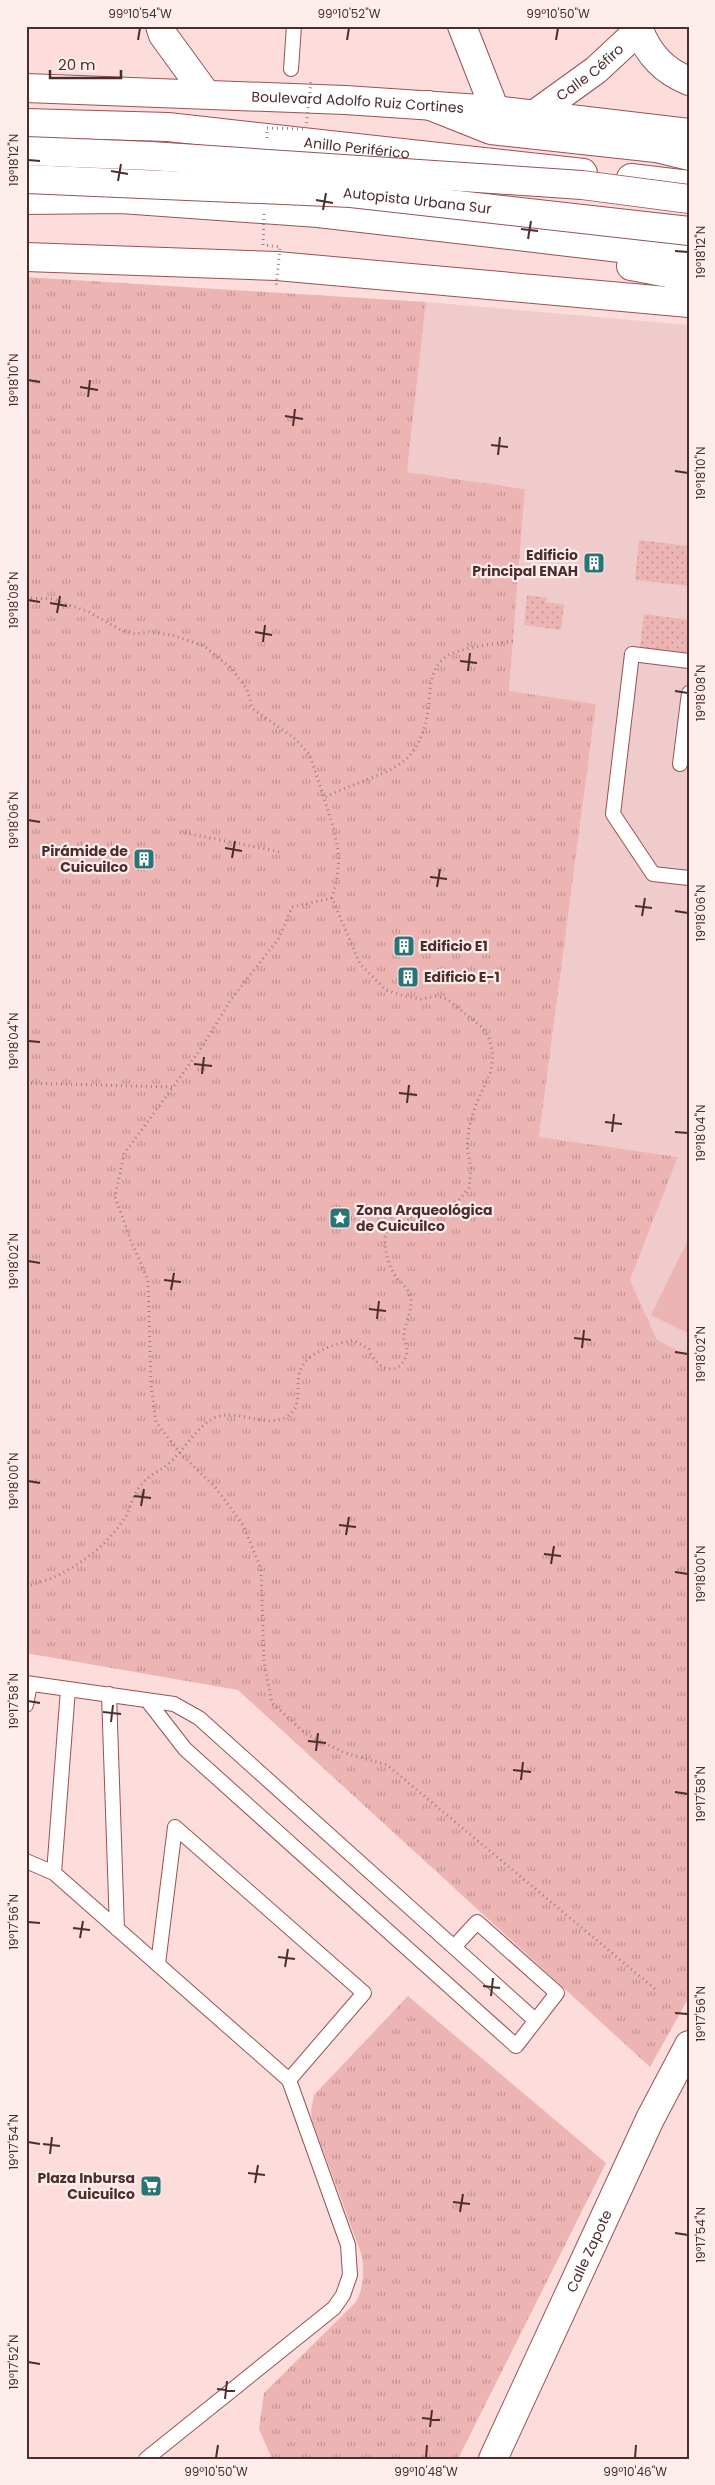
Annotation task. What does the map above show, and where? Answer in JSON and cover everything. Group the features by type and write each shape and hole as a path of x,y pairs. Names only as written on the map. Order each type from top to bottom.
{"main road":[{"path":"462,26 496,110"},
{"path":"639,28 644,44 658,62 677,76 689,81"},
{"name":"Calle Céfiro","path":"535,114 596,70 639,28"},
{"path":"162,31 206,94"},
{"name":"Boulevard Adolfo Ruiz Cortines","path":"26,88 206,94 428,105 535,114 689,133"},
{"path":"428,105 491,130 656,148 689,156"},
{"name":"Anillo Periférico","path":"26,123 168,127 689,185"},
{"name":"Autopista Urbana Sur","path":"26,151 151,156 573,184 689,199"},
{"name":"Autopista Urbana Sur","path":"26,179 351,193 689,231"},
{"path":"26,200 121,200 318,213 689,256"},
{"path":"26,206 121,200"},
{"path":"433,227 689,277"},
{"path":"26,257 277,266 689,303"},
{"name":"Calle Zapote","path":"494,2459 650,2119 689,2045"}],"lane":[{"path":"291,69 294,26"},
{"path":"689,661 632,654 613,814 654,874 689,878"},
{"path":"680,764 689,693"},
{"path":"26,1705 28,1683 174,1704 200,1718 534,2020"},
{"path":"54,1873 68,1689"},
{"path":"109,1694 117,1929"},
{"path":"147,1700 185,1749 516,2046 534,2020 558,1993 477,1922 454,1947"},
{"path":"158,1964 175,1827 364,1993 289,2080"},
{"path":"26,1861 54,1873 289,2080 348,2245 350,2275 343,2295 334,2308 146,2459"}],"path":[{"path":"26,598 52,599 89,612 119,629 135,634 149,632 172,635 204,646 232,669 247,690 254,709 294,738 310,755 334,830 339,855 337,880 332,898 348,930 353,950 360,964 386,990 421,999 436,996 447,999 476,1021 489,1038 493,1055 491,1071 475,1107 469,1128 467,1147 471,1168 469,1188 458,1202 427,1212 399,1209 390,1216 385,1232 386,1254 393,1272 409,1292 411,1300 405,1328 404,1339 407,1350 404,1362 395,1369 383,1368 373,1360 369,1349 353,1340 332,1346 315,1354 303,1365 297,1380 298,1397 296,1408 286,1417 272,1420 220,1415 208,1422 179,1452 140,1486 127,1514 107,1543 55,1578 26,1586"},
{"path":"324,798 339,789 383,773 408,757 420,741 428,716 429,687 435,669 451,654 477,646 513,642"},
{"path":"180,832 281,852"},
{"path":"332,898 292,907 279,938 230,1001 200,1050 124,1154 115,1197 130,1241 148,1280 150,1385 156,1422 179,1452 215,1487 243,1525 261,1569 264,1662 272,1703 306,1734 345,1753 387,1765 655,1989"},
{"path":"26,1084 173,1087"}],"shaded area":[{"path":"426,302 689,325 689,1356 657,1340 630,1280 678,1157 539,1138 596,704 509,692 525,489 407,472"}],"green space":[{"name":"Zona Arqueológica de Cuicuilco","path":"26,277 426,302 407,472 525,489 509,691 596,704 539,1137 678,1157 630,1280 657,1340 689,1356 689,1997 650,2067 238,1690 26,1653"},
{"path":"639,540 689,546 689,586 635,580"},
{"path":"527,595 547,598 546,602 564,605 561,630 524,625"},
{"path":"644,614 689,620 689,654 640,647"},
{"path":"689,1238 689,1334 651,1315"},
{"path":"408,1996 606,2163 458,2459 272,2459 259,2429 264,2393 356,2302 363,2280 362,2256 312,2120 311,2111 314,2095"}],"place":[{"name":"Edificio Principal ENAH","path":"594,563"},
{"name":"Pirámide de Cuicuilco","path":"144,859"},
{"name":"Edificio E1","path":"404,946"},
{"name":"Edificio E-1","path":"408,977"},
{"name":"Zona Arqueológica de Cuicuilco","path":"340,1218"},
{"name":"Plaza Inbursa Cuicuilco","path":"151,2186"}]}
